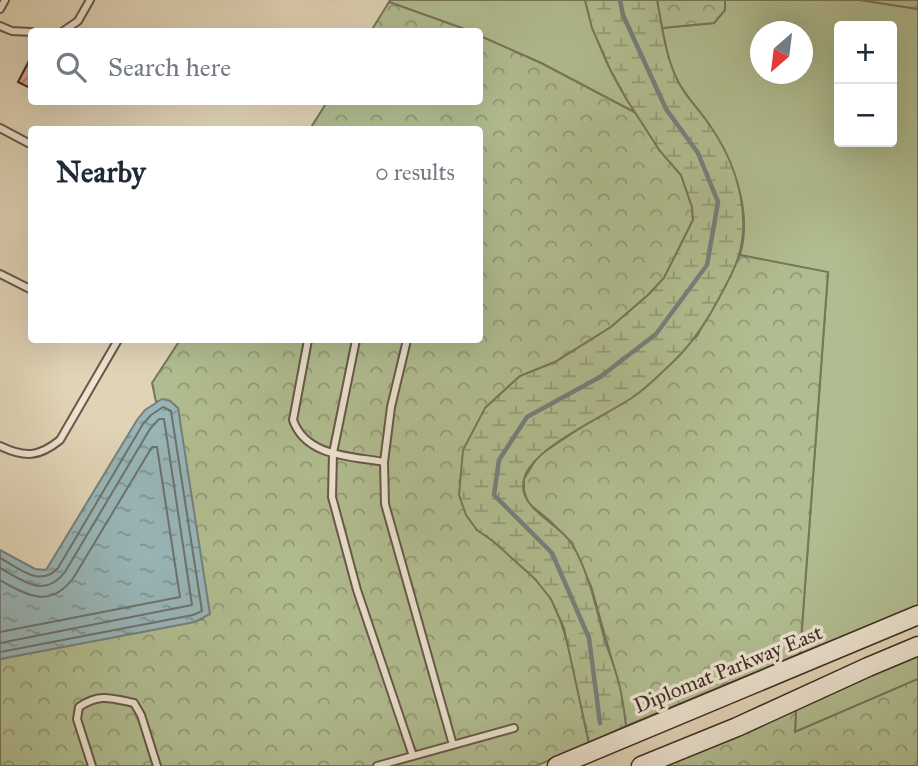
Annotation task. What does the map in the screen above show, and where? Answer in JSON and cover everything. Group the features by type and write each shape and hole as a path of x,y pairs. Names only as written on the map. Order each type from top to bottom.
{"main road":[{"name":"Diplomat Parkway East","path":"556,766 918,615"},
{"path":"641,766 737,727 918,646"}],"lane":[{"path":"0,9 5,0"},
{"path":"68,28 78,21 90,0"},
{"path":"0,26 12,31 28,32"},
{"path":"0,128 28,143"},
{"path":"0,274 28,288"},
{"path":"0,446 14,453 30,455 46,452 61,440 116,343"},
{"path":"307,343 293,420 298,433 308,443 333,453 384,462"},
{"path":"355,343 333,453 332,497 357,590 414,756"},
{"path":"406,343 391,407 384,462 385,504 453,745"},
{"path":"92,766 77,719 79,707 92,698 134,703 141,715 157,766"},
{"path":"377,766 514,728"}],"green space":[{"path":"585,0 605,59 636,113 541,63 483,37 483,28 462,28 389,2"},
{"path":"585,0 657,0 672,68 682,89 706,120 727,155 735,175 743,215 739,256 712,310 691,342 638,393 571,433 541,455 524,479 523,489 532,507 566,536 578,554 616,671 626,726 589,743 564,628 551,599 535,579 477,530 466,515 459,495 463,450 485,408 520,376 555,362 611,327 648,295 664,278 693,220 692,207 681,175 660,151 627,100 592,28"},
{"path":"657,0 725,0 725,10 714,23 662,28"},
{"path":"725,0 860,0 918,9 918,606 800,654 828,273 740,255 744,221 733,170 708,123 677,80 669,61 662,28 714,23 725,10"},
{"path":"860,0 918,0 918,9"},
{"path":"389,2 462,28 373,28"},
{"path":"483,37 541,63 636,113 660,151 681,175 692,207 693,220 664,278 611,327 555,362 520,376 485,408 477,530 518,562 552,601 569,651 589,743 536,766 0,766 0,659 203,619 178,408 168,401 156,402 152,383 178,343 483,343 483,126 312,126 325,105 483,105"},
{"path":"740,255 828,272 800,654 626,726 619,685 591,586 571,542 528,503 524,479 538,456 577,430 697,336"},
{"path":"918,655 918,679 795,732 796,708"},
{"path":"918,679 918,766 663,766 796,708 795,732"}],"water":[{"path":"162,399 170,401 178,408 210,614 195,622 0,659 0,550 35,569 46,570 137,420 145,410"}],"building":[{"path":"28,63 28,87 18,82"}],"waterway":[{"path":"600,723 589,638 552,553 494,495 499,460 527,417 600,377 656,334 707,265 718,202 698,153 666,109 623,15 620,0"}]}
